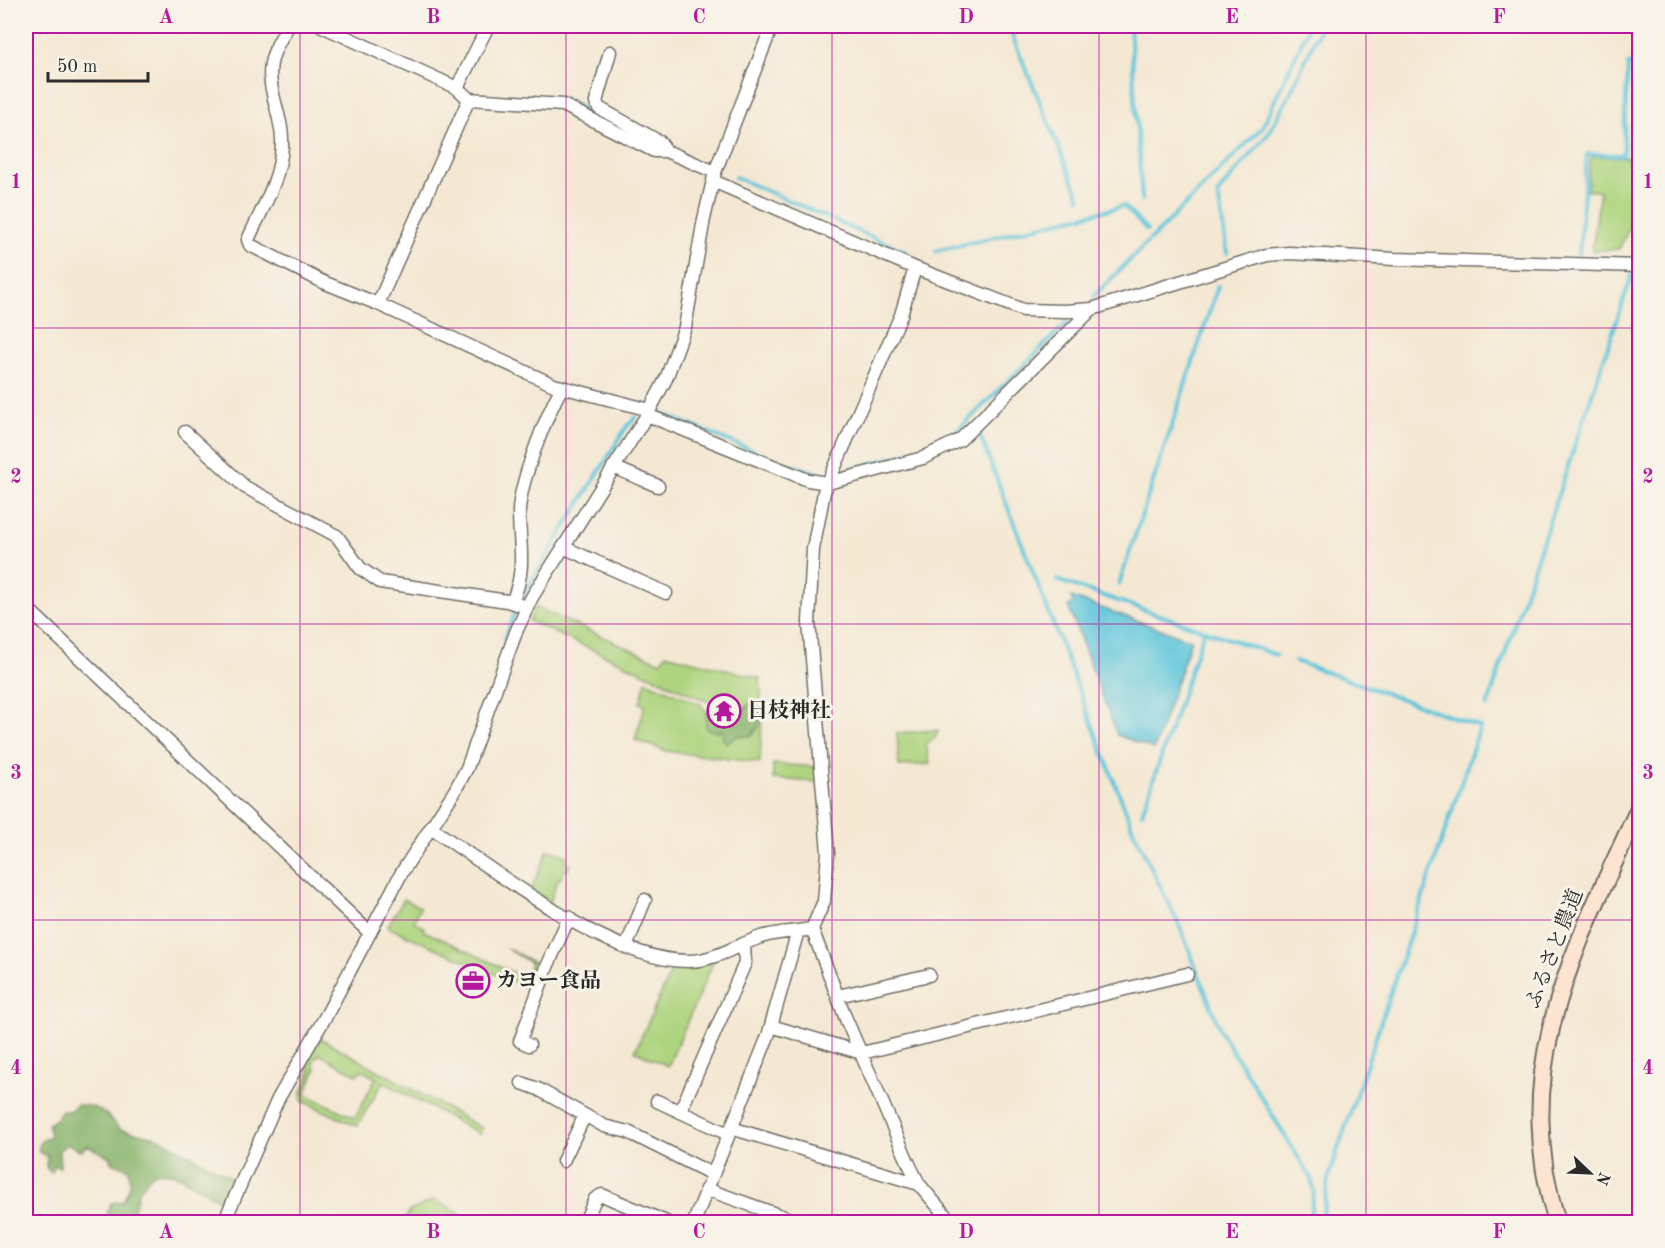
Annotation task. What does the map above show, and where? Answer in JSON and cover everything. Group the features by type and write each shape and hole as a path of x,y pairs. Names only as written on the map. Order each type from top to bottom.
{"street":[{"path":"288,26 271,60 271,72 282,122 280,164 275,183 249,240 250,245 323,282 378,304 562,387 649,412 808,480 828,483 923,458 960,440 1092,309"},
{"path":"322,26 458,88 468,99 563,105 654,151 666,151"},
{"path":"458,88 488,26"},
{"path":"519,604 563,548 649,412 682,336 714,177 772,26"},
{"path":"610,52 596,102 598,108 660,142 666,151 714,177 915,268 1023,310 1092,309 1267,255 1288,253 1394,259 1640,266"},
{"path":"378,304 468,99"},
{"path":"915,268 901,315 828,483 818,515 810,577 809,622 828,853 824,901 812,929 838,996 919,1184 951,1222"},
{"path":"224,1222 278,1099 402,872 454,792 475,750 519,604 522,576 521,498 546,418 562,387"},
{"path":"185,432 245,487 338,536 360,568 380,582 519,604"},
{"path":"613,467 658,486"},
{"path":"563,548 666,593"},
{"path":"26,607 370,933"},
{"name":"ふるさと農道","path":"1557,1222 1547,1176 1542,1127 1543,1068 1551,1019 1569,966 1640,806"},
{"path":"431,828 569,917 626,946 668,958 691,961 744,945 759,937 812,929"},
{"path":"626,946 645,900"},
{"path":"530,1045 520,1041 547,967 569,917"},
{"path":"694,1222 771,1026 798,931"},
{"path":"680,1112 745,963 744,945"},
{"path":"771,1026 862,1053 1187,974"},
{"path":"838,996 929,975"},
{"path":"522,1083 538,1089 604,1126 628,1132 712,1174"},
{"path":"657,1101 729,1131 919,1184"},
{"path":"563,1161 585,1115"},
{"path":"706,1189 798,1222"},
{"path":"585,1222 595,1199 602,1195 666,1222"}],"green space":[{"path":"1591,156 1627,157 1638,193 1633,195 1630,226 1619,249 1592,251 1600,191 1587,190"},
{"path":"535,607 660,662 666,654 760,678 762,717 760,763 666,751 635,740 645,705 640,703 646,681 700,704 708,713 712,729 717,732 722,729 726,743 737,736 751,736 755,732 759,717 745,707 743,713 737,715 731,709 704,700 529,621"},
{"path":"750,703 755,703 760,711 759,726 751,736 737,736 728,743 723,739 722,730 717,732 706,729 706,714 711,710 721,716 725,709 731,709 740,715"},
{"path":"938,730 935,738 926,744 930,764 899,766 897,733"},
{"path":"773,764 819,767 819,782 773,779"},
{"path":"548,850 567,856 565,862 570,865 558,879 550,902 531,890"},
{"path":"404,899 420,907 414,922 424,927 424,931 525,978 531,963 506,948 541,966 534,991 387,927"},
{"path":"715,958 668,1066 635,1051 675,963"},
{"path":"320,1038 482,1128 480,1134 383,1082 357,1126 302,1101 301,1095 310,1071 306,1061","holes":["319,1054 357,1075 361,1070 376,1078 355,1118 305,1094 316,1069 313,1061"]},
{"path":"77,1105 96,1108 111,1119 119,1129 157,1137 227,1175 232,1179 233,1192 230,1199 221,1201 173,1173 155,1172 139,1190 134,1209 123,1222 111,1222 107,1213 111,1203 123,1201 130,1186 129,1169 110,1161 110,1157 86,1145 82,1151 68,1144 59,1150 60,1167 55,1165 51,1173 46,1167 47,1156 38,1151 40,1142 50,1136 48,1124 55,1120 62,1111 69,1111"},
{"path":"433,1200 461,1213 464,1222 403,1222 410,1211"}],"water":[{"path":"1071,597 1191,640 1154,749 1117,735 1068,606 1073,604"}],"waterway":[{"path":"1008,26 1080,198"},
{"path":"1130,26 1142,200"},
{"path":"1094,296 1262,128 1309,26"},
{"path":"1227,253 1218,193 1268,134 1290,94 1321,26"},
{"path":"1579,254 1587,154 1623,155 1628,64 1640,63"},
{"path":"566,101 598,114"},
{"path":"735,177 906,252"},
{"path":"936,251 1124,206 1147,230"},
{"path":"1487,707 1632,275"},
{"path":"1119,584 1218,286"},
{"path":"840,472 921,450 956,432 1073,317"},
{"path":"658,412 783,463 825,475"},
{"path":"504,639 523,595 627,426 636,417"},
{"path":"979,433 1134,832 1180,927 1221,1032 1311,1178 1314,1192 1309,1222"},
{"path":"1057,580 1276,655"},
{"path":"1142,813 1204,631"},
{"path":"1295,661 1480,727 1328,1179 1322,1222"}],"place":[{"name":"日枝神社","path":"724,711"},
{"name":"カヨー食品","path":"473,981"}]}
